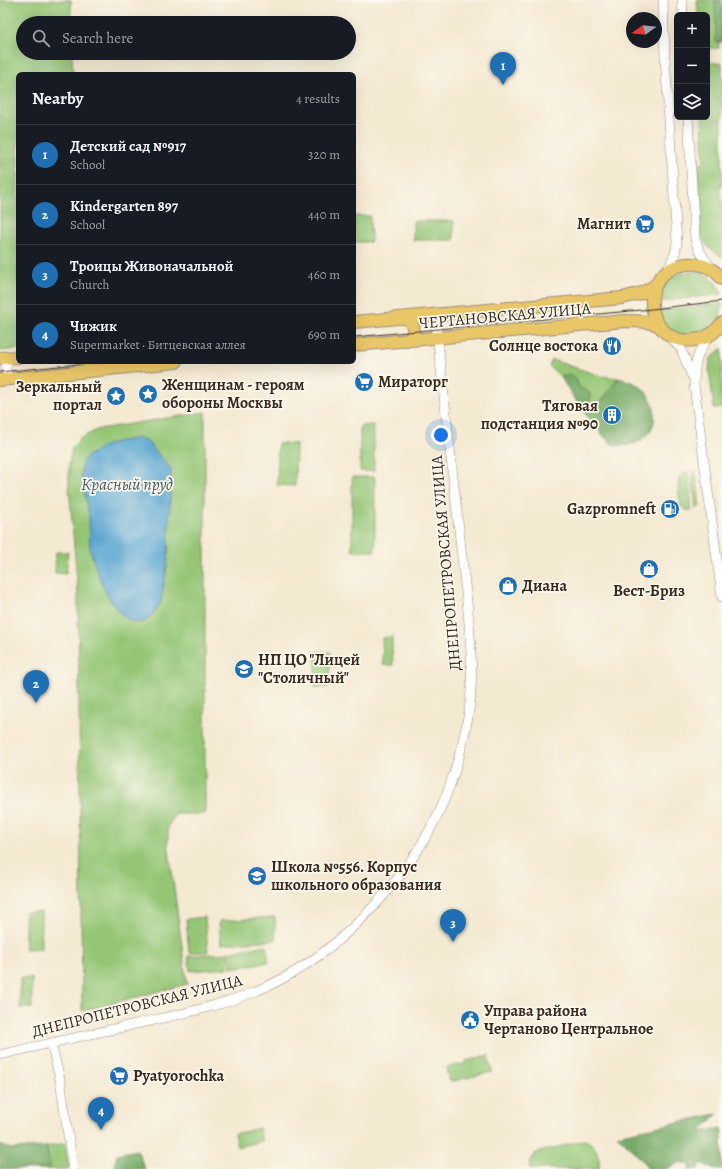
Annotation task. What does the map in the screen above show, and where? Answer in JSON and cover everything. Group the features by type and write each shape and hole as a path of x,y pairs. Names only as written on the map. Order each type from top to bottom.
{"main road":[{"path":"666,272 674,267 692,264 701,265 719,275"},
{"name":"ЧЕРТАНОВСКАЯ УЛИЦА","path":"666,272 656,285 652,294 651,305 654,316 659,325 668,334 678,339 690,341 700,340 711,335"},
{"name":"ЧЕРТАНОВСКАЯ УЛИЦА","path":"356,322 622,298 642,293 656,285"},
{"path":"406,318 411,321 414,326 412,337 407,341"},
{"name":"ЧЕРТАНОВСКАЯ УЛИЦА","path":"356,345 624,321 638,321 659,325"},
{"path":"711,335 722,323"},
{"path":"5,379 156,364"}],"street":[{"path":"663,0 677,243 675,254 666,272"},
{"path":"682,0 683,12"},
{"path":"688,120 696,239 699,250 719,275"},
{"name":"ДНЕПРОПЕТРОВСКАЯ УЛИЦА","path":"0,1055 173,1016 226,1002 257,991 276,982 316,957 361,919 393,884 416,852 432,826 438,815 450,782 463,740 468,716 471,686 468,611 436,324 438,319 445,314"},
{"path":"668,334 680,349 688,364 694,385"},
{"path":"711,335 703,344 697,356 694,370 694,385 722,597"},
{"path":"5,379 5,366 10,357"},
{"path":"51,1043 60,1079 73,1169"}],"green space":[{"path":"0,0 71,0 71,16 16,16 16,60 72,60 73,72 16,72 16,349 0,351"},
{"path":"697,0 718,0 719,48 710,48 710,12 698,12"},
{"path":"715,0 722,0 722,42 716,42"},
{"path":"710,63 722,63 722,186 720,186 720,199 722,199 722,257 705,243 700,228 698,205 698,164 704,163 702,120 710,120"},
{"path":"356,216 370,216 371,242 356,242"},
{"path":"413,221 454,221 454,240 413,240"},
{"path":"697,271 706,275 712,280 718,286 722,294 658,302 661,289 668,281 687,272"},
{"path":"722,303 718,322 709,332 701,335 685,335 670,330 661,317 659,311"},
{"path":"722,348 722,408 714,409 709,370 710,359"},
{"path":"552,360 601,376 618,378 593,411 588,405 579,387 564,376 561,377 549,366"},
{"path":"571,375 576,378 579,387 590,393 588,405 593,410 602,401 618,378 638,385 646,392 654,410 652,428 647,436 639,442 624,446 615,445 608,440 585,413 561,377"},
{"path":"205,412 205,814 176,814 168,826 168,843 187,984 82,1011 78,593 69,486 69,464 72,447 81,438 99,429"},
{"path":"374,425 374,471 360,471 360,426"},
{"path":"278,443 296,444 295,486 277,485"},
{"path":"691,471 696,473 700,506 696,510"},
{"path":"688,472 692,510 686,510 681,506 678,491 680,477"},
{"path":"352,477 375,477 375,551 352,551"},
{"path":"56,552 68,552 66,574 55,573"},
{"path":"392,637 393,665 383,665 382,638"},
{"path":"316,652 330,652 329,687 315,687"},
{"path":"25,912 41,912 41,949 25,949"},
{"path":"205,917 208,952 189,953 186,919"},
{"path":"275,917 276,940 221,944 219,921"},
{"path":"266,945 269,962 231,968 228,952"},
{"path":"227,953 228,968 190,971 188,956"},
{"path":"20,978 32,978 32,1008 20,1008"},
{"path":"488,1055 492,1072 449,1082 446,1068"},
{"path":"717,1114 700,1132 722,1128 722,1169 715,1169 701,1163 698,1169 689,1169 690,1165 681,1162 665,1169 648,1169 642,1160 617,1135"},
{"path":"259,1128 262,1141 237,1147 234,1134"},
{"path":"584,1140 588,1141 595,1147 599,1161 599,1169 530,1169 531,1160 536,1153"},
{"path":"65,1143 69,1169 51,1169 46,1147"},
{"path":"0,1145 11,1149 46,1147 51,1169 0,1169"},
{"path":"137,1150 145,1169 116,1169 115,1163 117,1154"}],"water":[{"name":"Красный пруд","path":"139,438 146,440 171,469 168,560 161,602 154,613 145,622 134,623 123,616 112,603 104,589 96,569 90,549 89,516 81,475 83,460 97,450 115,442"}],"tram line":[{"path":"356,337 722,301"},
{"path":"0,372 78,364"}],"place":[{"name":"Детский сад №917","path":"503,85"},
{"name":"Магнит","path":"645,224"},
{"name":"Солнце востока","path":"612,346"},
{"name":"Мираторг","path":"364,382"},
{"name":"Женщинам - героям обороны Москвы","path":"148,394"},
{"name":"Зеркальный портал","path":"116,396"},
{"name":"Тяговая подстанция №90","path":"612,415"},
{"name":"Gazpromneft","path":"670,509"},
{"name":"Вест-Бриз","path":"649,569"},
{"name":"Диана","path":"508,586"},
{"name":"НП ЦО \"Лицей \"Столичный\"","path":"244,669"},
{"name":"Kindergarten 897","path":"36,703"},
{"name":"Школа №556. Корпус школьного образования","path":"257,876"},
{"name":"Троицы Живоначальной","path":"453,942"},
{"name":"Управа района Чертаново Центральное","path":"470,1020"},
{"name":"Pyatyorochka","path":"119,1076"},
{"name":"Чижик","path":"101,1130"}]}
